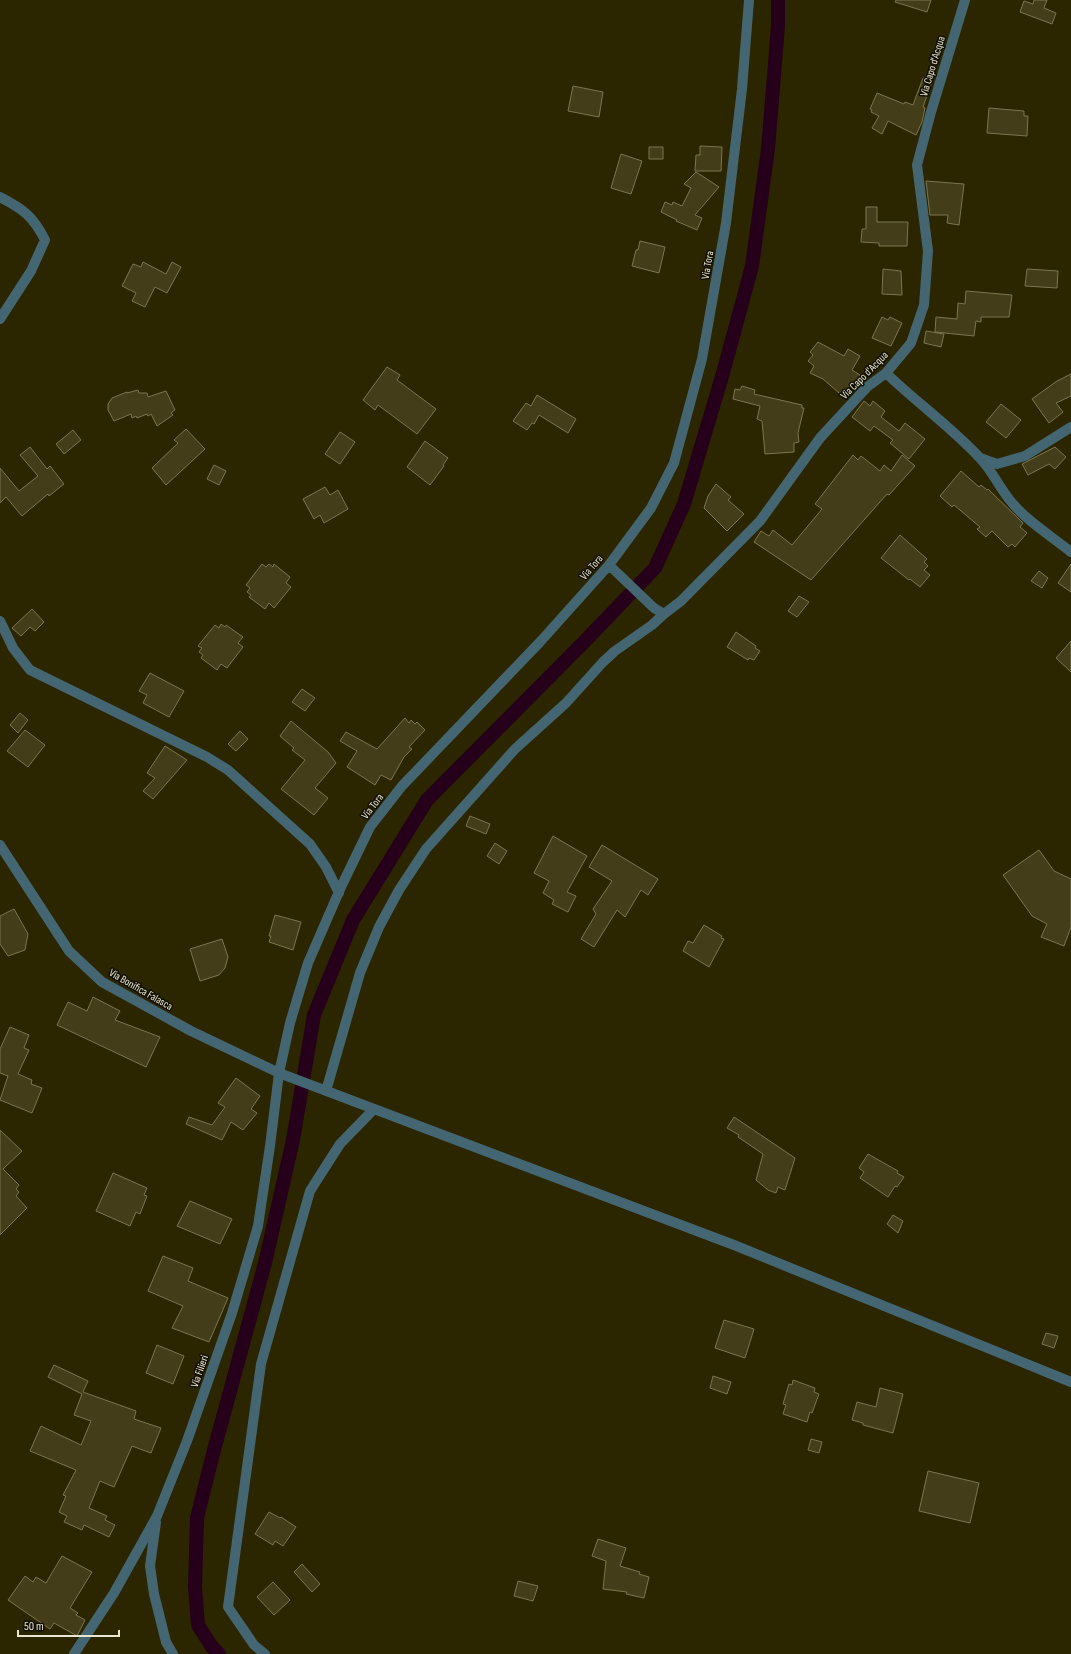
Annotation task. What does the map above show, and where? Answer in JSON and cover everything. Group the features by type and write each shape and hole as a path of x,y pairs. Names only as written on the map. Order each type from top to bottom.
{"street":[{"name":"Via Tora","path":"279,1073 290,1023 308,963 338,893 370,827 402,786 612,568 651,508 674,462 702,359 726,223 742,89 749,0"},
{"name":"Via Capo d'Acqua","path":"323,1090 360,972 382,921 399,890 422,855 515,749 566,703 615,651 652,625 681,601 760,521 820,438 867,387 886,373 911,343 924,306 928,252 917,165 931,112 965,0"},
{"path":"0,197 22,209 38,226 45,240 31,271 0,319"},
{"path":"886,373 957,435 980,458 1009,499 1033,523 1071,552"},
{"path":"980,458 997,464 1025,456 1071,427"},
{"path":"612,568 654,608 664,614"},
{"path":"0,621 13,648 30,670 207,757 228,770 310,844 326,867 338,893"},
{"name":"Via Bonifica Falasca","path":"0,846 69,951 102,982 190,1031 279,1073 734,1245 1071,1382"},
{"name":"Via Filieri","path":"74,1654 114,1593 157,1516 187,1441 226,1328 258,1226 279,1073"},
{"path":"265,1654 254,1645 228,1607 260,1364 310,1191 340,1144 374,1110"},
{"path":"157,1516 150,1566 154,1594 166,1642 173,1654"}],"building":[{"path":"896,0 931,0 927,12 895,2"},
{"path":"1034,0 1047,0 1044,8 1056,13 1052,24 1020,12 1024,1 1033,4"},
{"path":"923,78 932,81 923,107 925,108 922,122 916,135 888,121 882,134 872,128 879,116 871,112 872,110 870,109 877,93 904,104 905,102 913,105"},
{"path":"573,86 603,92 599,117 568,111"},
{"path":"989,108 1024,111 1024,116 1028,116 1027,136 987,133"},
{"path":"700,146 722,147 721,171 695,171 696,155 700,155"},
{"path":"649,147 663,147 663,159 649,159"},
{"path":"621,154 642,161 631,194 611,188"},
{"path":"696,172 719,187 695,215 702,218 697,230 676,221 677,220 661,212 665,202 672,205 673,202 682,206 691,188 684,184"},
{"path":"926,181 964,184 959,225 947,223 948,215 930,215"},
{"path":"866,207 877,207 877,222 908,222 907,246 879,246 879,243 861,242 862,229 866,229"},
{"path":"640,241 665,247 659,273 632,266"},
{"path":"143,262 166,274 172,262 181,267 167,293 155,287 145,307 132,301 136,293 122,286 133,264 141,267"},
{"path":"883,269 901,271 902,295 882,294"},
{"path":"1027,269 1058,271 1057,288 1025,286"},
{"path":"966,291 1012,295 1009,317 981,317 981,322 976,321 974,336 935,332 936,317 957,319 958,303 965,304"},
{"path":"882,317 888,320 890,317 902,323 891,346 872,338"},
{"path":"926,331 944,334 941,347 924,343"},
{"path":"818,342 844,356 848,349 860,356 852,370 863,377 846,399 823,379 810,373 814,366 808,361 813,355 810,352"},
{"path":"387,367 400,375 397,380 436,409 417,434 378,405 375,410 363,400"},
{"path":"1071,374 1071,396 1056,403 1063,412 1049,423 1032,399 1057,381"},
{"path":"742,386 755,390 754,394 802,405 802,408 804,408 798,433 799,442 794,443 794,452 765,454 762,421 757,419 760,406 733,399 735,389 740,390"},
{"path":"138,390 139,393 147,393 148,397 166,391 175,410 171,413 173,415 157,426 151,414 148,416 147,414 137,418 136,416 132,418 131,414 114,421 108,410 108,404 112,398 127,392"},
{"path":"537,395 576,419 568,433 539,415 534,424 532,423 527,430 513,421 526,403 531,406"},
{"path":"864,401 870,406 873,401 885,411 881,417 899,431 905,423 925,439 909,459 890,443 893,440 874,426 870,431 852,417"},
{"path":"1001,404 1021,420 1006,438 986,422"},
{"path":"186,429 205,449 166,485 152,468 178,443 174,440"},
{"path":"73,430 81,440 64,454 56,444"},
{"path":"340,432 355,442 340,464 325,454"},
{"path":"425,441 448,458 430,485 407,467"},
{"path":"30,447 47,469 50,466 64,484 49,496 48,494 22,516 6,497 0,503 0,468 19,491 38,476 20,455"},
{"path":"1055,447 1066,457 1055,469 1049,464 1028,475 1022,464"},
{"path":"853,455 858,460 861,456 880,471 884,465 891,471 902,455 915,466 889,495 887,494 811,580 754,542 761,531 769,536 773,530 792,545 822,509 815,504"},
{"path":"214,465 226,471 219,485 207,479"},
{"path":"961,471 979,487 981,485 987,490 988,489 1023,523 1020,527 1027,533 1015,547 1012,544 1008,547 992,531 986,537 977,529 980,527 954,505 952,507 940,496"},
{"path":"716,484 731,497 728,500 744,514 727,531 704,508 708,496"},
{"path":"325,487 330,495 338,490 348,509 324,523 320,515 314,519 303,499"},
{"path":"900,535 927,559 924,562 928,566 924,570 930,575 920,587 881,558"},
{"path":"262,564 266,567 269,564 273,567 274,564 290,577 286,583 291,587 274,608 269,603 265,609 249,597 251,595 247,592 250,588 246,585"},
{"path":"1071,564 1071,592 1058,583"},
{"path":"1039,571 1048,578 1042,588 1031,581"},
{"path":"799,596 809,602 797,617 788,611"},
{"path":"32,609 44,622 35,631 30,627 21,636 12,628"},
{"path":"221,624 225,627 226,625 243,637 238,643 243,647 227,668 221,664 217,670 201,658 203,655 199,652 202,648 198,646 215,625 219,628"},
{"path":"736,632 756,646 755,648 760,651 754,660 749,658 748,660 727,647"},
{"path":"1071,641 1071,672 1056,658"},
{"path":"150,673 184,691 169,717 143,703 147,695 139,691"},
{"path":"302,689 315,698 305,711 292,702"},
{"path":"20,713 28,720 18,733 10,725"},
{"path":"405,718 409,723 411,720 415,724 417,722 425,730 409,747 412,749 404,757 391,780 381,775 375,785 347,767 357,751 340,741 346,732 377,749"},
{"path":"291,721 328,752 336,763 315,788 328,798 314,815 281,789 305,760 292,750 294,748 280,736"},
{"path":"25,730 45,745 28,767 7,751"},
{"path":"240,731 248,739 236,751 228,744"},
{"path":"165,746 187,760 153,799 143,791 155,778 147,773"},
{"path":"470,816 490,824 486,834 466,826"},
{"path":"553,836 587,856 567,892 576,896 568,912 552,904 554,900 543,893 549,881 534,873"},
{"path":"495,843 507,851 499,864 487,856"},
{"path":"602,845 658,879 648,895 641,890 625,917 617,910 594,947 581,939 596,914 593,909 612,881 589,867"},
{"path":"1039,850 1054,871 1071,879 1071,927 1064,946 1041,937 1047,924 1032,916 1003,875"},
{"path":"14,909 28,934 25,950 8,956 0,944 0,916"},
{"path":"275,915 301,922 293,950 269,942 271,936 269,936"},
{"path":"704,925 722,936 721,938 724,939 709,967 683,951 688,941 693,943"},
{"path":"222,939 228,957 225,968 219,975 200,981 190,949"},
{"path":"93,997 120,1011 115,1020 160,1037 146,1067 57,1025 68,1002 87,1011"},
{"path":"10,1027 29,1035 24,1048 29,1050 18,1074 32,1080 31,1084 42,1088 32,1113 0,1100 8,1076 0,1073 0,1049"},
{"path":"236,1078 260,1096 251,1109 257,1113 243,1130 231,1122 222,1140 186,1124 189,1117 212,1125 225,1107 218,1103"},
{"path":"734,1117 795,1158 785,1190 778,1187 776,1193 768,1190 756,1180 763,1154 738,1137 739,1135 727,1128"},
{"path":"0,1130 22,1151 3,1169 19,1185 16,1189 19,1192 16,1196 27,1208 0,1235"},
{"path":"868,1154 898,1171 897,1173 904,1177 897,1187 895,1186 888,1197 860,1178 864,1172 859,1168"},
{"path":"113,1173 147,1188 144,1195 147,1196 140,1214 136,1212 130,1226 96,1211"},
{"path":"190,1201 232,1219 220,1244 177,1226"},
{"path":"893,1215 903,1221 898,1233 887,1224"},
{"path":"163,1256 193,1268 188,1281 228,1298 209,1342 172,1328 183,1306 148,1291"},
{"path":"724,1320 754,1329 745,1358 715,1348"},
{"path":"1046,1333 1058,1336 1054,1348 1042,1344"},
{"path":"157,1345 184,1356 173,1384 146,1373"},
{"path":"54,1365 88,1381 83,1392 136,1411 134,1419 161,1428 151,1453 132,1446 114,1487 100,1481 89,1508 107,1516 105,1520 115,1525 109,1537 84,1525 82,1530 64,1522 67,1516 59,1512 66,1496 63,1495 76,1470 30,1451 41,1426 81,1445 91,1421 74,1415 82,1394 48,1377"},
{"path":"713,1376 731,1382 727,1394 710,1388"},
{"path":"793,1380 815,1388 814,1392 819,1394 807,1422 783,1414 786,1405 783,1404 789,1384 792,1385"},
{"path":"880,1388 903,1394 893,1433 863,1425 863,1423 852,1420 857,1402 876,1407"},
{"path":"811,1439 822,1442 819,1453 808,1450"},
{"path":"928,1471 979,1483 970,1523 919,1511"},
{"path":"269,1512 280,1518 281,1517 296,1527 283,1546 275,1541 273,1545 255,1534"},
{"path":"598,1539 626,1548 620,1566 640,1572 639,1574 649,1577 644,1598 626,1594 627,1592 603,1589 606,1561 592,1556"},
{"path":"62,1556 92,1572 70,1608 78,1613 76,1615 85,1620 77,1636 54,1623 50,1629 8,1600 25,1576 33,1582 36,1577 46,1583"},
{"path":"302,1564 320,1584 312,1592 294,1572"},
{"path":"518,1581 538,1586 533,1601 514,1596"},
{"path":"273,1582 290,1600 274,1615 257,1597"}],"waterway":[{"path":"219,1654 212,1647 198,1625 195,1587 197,1518 265,1263 293,1140 314,1015 353,920 427,800 586,640 655,568 684,504 723,373 752,266 768,149 778,26 778,0"}]}
